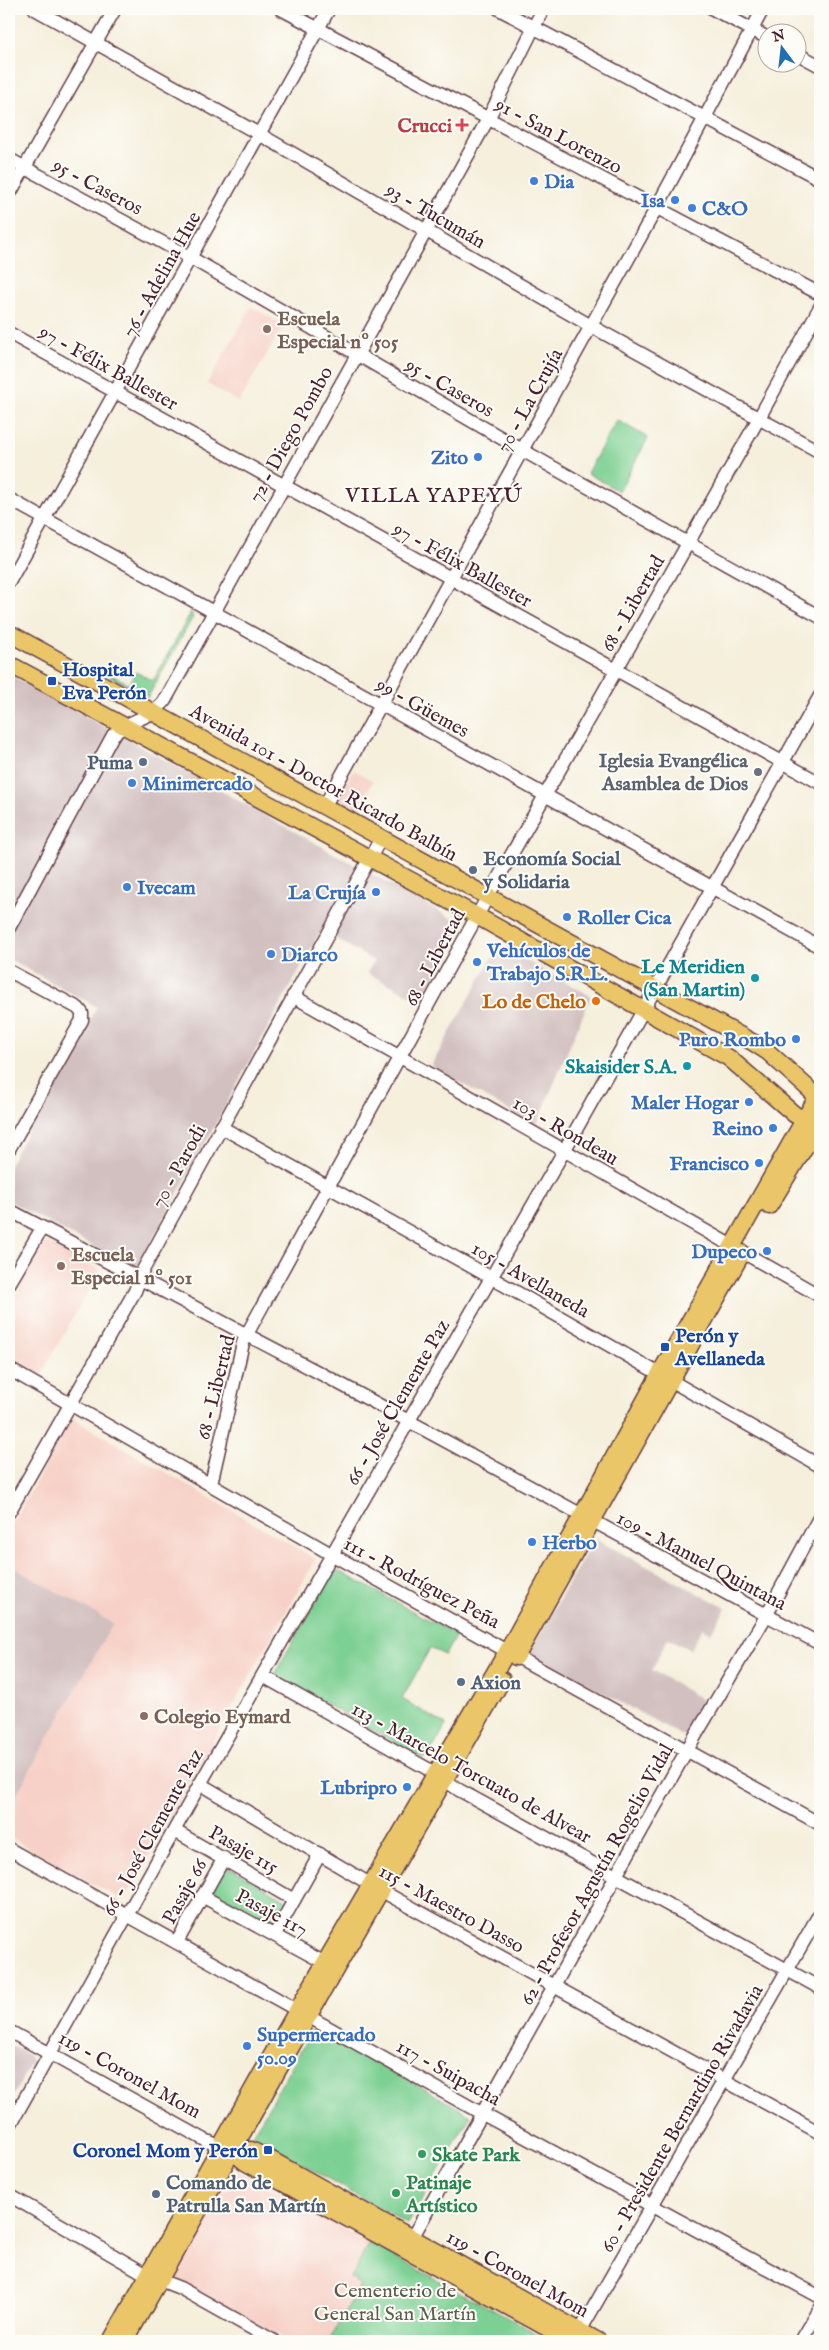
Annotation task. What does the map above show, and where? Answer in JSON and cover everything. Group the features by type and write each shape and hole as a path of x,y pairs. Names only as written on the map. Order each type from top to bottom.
{"main road":[{"name":"Avenida 101 - Doctor Ricardo Balbín","path":"9,633 760,1047 819,1096"},
{"path":"9,664 477,916 642,1009 740,1065 785,1107 816,1125"},
{"path":"112,2341 154,2278 375,1887 512,1653 738,1250 816,1125 819,1096"},
{"path":"304,2012 325,1962 375,1887"},
{"name":"119 - Coronel Mom","path":"226,2150 251,2150 408,2244 575,2338 598,2341"},
{"path":"125,2341 154,2278"}],"street":[{"name":"93 - Tucumán","path":"35,9 259,134 591,326 820,452"},
{"path":"9,195 115,9"},
{"name":"91 - San Lorenzo","path":"281,9 820,294"},
{"name":"76 - Adelina Hue","path":"9,582 329,9"},
{"path":"499,9 820,179"},
{"name":"72 - Diego Pombo","path":"122,726 153,712 164,702 488,119 543,9"},
{"path":"713,9 756,31"},
{"name":"70 - La Crujía","path":"324,807 657,208 763,9"},
{"path":"806,58 820,66"},
{"name":"95 - Caseros","path":"9,159 191,258 522,450 820,617"},
{"name":"68 - Libertad","path":"211,1484 243,1343 247,1334 488,896 820,307"},
{"name":"97 - Félix Ballester","path":"9,333 820,783"},
{"name":"99 - Güemes","path":"9,499 820,947"},
{"name":"66 - José Clemente Paz","path":"9,2127 126,1914 564,1151 654,987 714,888 820,696"},
{"path":"9,928 106,746 122,726"},
{"name":"70 - Parodi","path":"9,1512 135,1291 139,1280 221,1127 381,838"},
{"path":"9,971 78,1008 82,1013 82,1020 9,1149"},
{"name":"103 - Rondeau","path":"293,996 820,1296"},
{"name":"105 - Avellaneda","path":"221,1127 490,1277 820,1466"},
{"name":"109 - Manuel Quintana","path":"9,1210 408,1420 586,1519 820,1644"},
{"path":"9,1284 42,1228"},
{"name":"111 - Rodríguez Peña","path":"9,1369 331,1554 820,1824"},
{"name":"62 - Profesor Agustín Rogelio Vidal","path":"408,2244 687,1750 766,1616 820,1516"},
{"name":"113 - Marcelo Torcuato de Alvear","path":"263,1676 440,1776 459,1790 820,1988"},
{"name":"115 - Maestro Dasso","path":"200,1784 375,1887 820,2133"},
{"name":"Pasaje 115","path":"175,1830 294,1900"},
{"name":"117 - Suipacha","path":"9,1849 481,2112 820,2297"},
{"path":"275,1934 320,1854"},
{"name":"Pasaje 66","path":"176,1942 224,1858"},
{"name":"Pasaje 117","path":"202,1896 325,1962"},
{"name":"60 - Presidente Bernardino Rivadavia","path":"575,2338 789,1971 820,1913"},
{"name":"119 - Coronel Mom","path":"9,2031 226,2150"},
{"path":"9,2195 154,2278 180,2288 275,2341"},
{"path":"801,2341 820,2309"}],"shaded area":[{"path":"251,307 284,325 239,402 207,384"},
{"path":"9,674 464,925 420,1000 367,973 374,961 321,930 136,1270 9,1201 9,1165 97,1007 9,959"},
{"path":"354,770 373,781 356,812 340,803 338,798"},
{"path":"499,946 591,996 536,1126 431,1066"},
{"path":"49,1243 100,1270 40,1376 9,1358 9,1306 44,1245"},
{"name":"Colegio Eymard","path":"72,1418 316,1559 125,1897 119,1898 9,1837 9,1808 113,1623 9,1565 9,1529"},
{"path":"597,1540 726,1608 711,1633 702,1628 690,1650 668,1638 652,1670 704,1701 685,1734 681,1735 533,1655 531,1649 593,1541"},
{"path":"9,1565 113,1623 9,1808"},
{"path":"9,2044 30,2056 32,2062 9,2103"},
{"path":"239,2171 369,2243 350,2278 360,2285 329,2341 289,2341 175,2278 224,2191 229,2189 234,2173"}],"green space":[{"path":"617,420 648,438 619,491 587,473"},
{"path":"191,612 193,617 148,697 100,671 101,669 129,684 136,672 153,681"},
{"path":"339,1571 456,1635 445,1655 430,1648 402,1699 446,1725 428,1757 422,1758 278,1677 276,1671 333,1572"},
{"path":"225,1865 290,1902 274,1928 209,1892"},
{"path":"314,2027 471,2115 408,2224 252,2136"},
{"name":"Cementerio de General San Martín","path":"369,2243 551,2341 329,2341 360,2285 350,2278"}],"place":[{"name":"Crucci","path":"462,125"},
{"name":"Dia","path":"534,181"},
{"name":"Isa","path":"675,200"},
{"name":"C&O","path":"692,208"},
{"name":"Escuela Especial nº 505","path":"267,329"},
{"name":"Zito","path":"478,457"},
{"name":"Hospital Eva Perón","path":"52,681"},
{"name":"Puma","path":"143,762"},
{"name":"Iglesia Evangélica Asamblea de Dios","path":"758,772"},
{"name":"Minimercado","path":"132,783"},
{"name":"Economía Social y Solidaria","path":"473,870"},
{"name":"Ivecam","path":"127,887"},
{"name":"La Crujía","path":"376,892"},
{"name":"Roller Cica","path":"567,917"},
{"name":"Diarco","path":"271,954"},
{"name":"Vehículos de Trabajo S.R.L.","path":"477,962"},
{"name":"Le Meridien (San Martin)","path":"755,978"},
{"name":"Lo de Chelo","path":"596,1001"},
{"name":"Puro Rombo","path":"796,1039"},
{"name":"Skaisider S.A.","path":"687,1066"},
{"name":"Maler Hogar","path":"749,1102"},
{"name":"Reino","path":"773,1128"},
{"name":"Francisco","path":"759,1163"},
{"name":"Dupeco","path":"767,1251"},
{"name":"Escuela Especial nº 501","path":"61,1266"},
{"name":"Perón y Avellaneda","path":"665,1347"},
{"name":"Herbo","path":"532,1542"},
{"name":"Axion","path":"461,1682"},
{"name":"Colegio Eymard","path":"144,1716"},
{"name":"Lubripro","path":"407,1787"},
{"name":"Supermercado 50.09","path":"247,2046"},
{"name":"Coronel Mom y Perón","path":"268,2150"},
{"name":"Skate Park","path":"422,2154"},
{"name":"Patinaje Artístico","path":"396,2193"},
{"name":"Comando de Patrulla San Martín","path":"156,2194"}],"district":[{"name":"VILLA YAPEYÚ","path":"434,494"}]}
